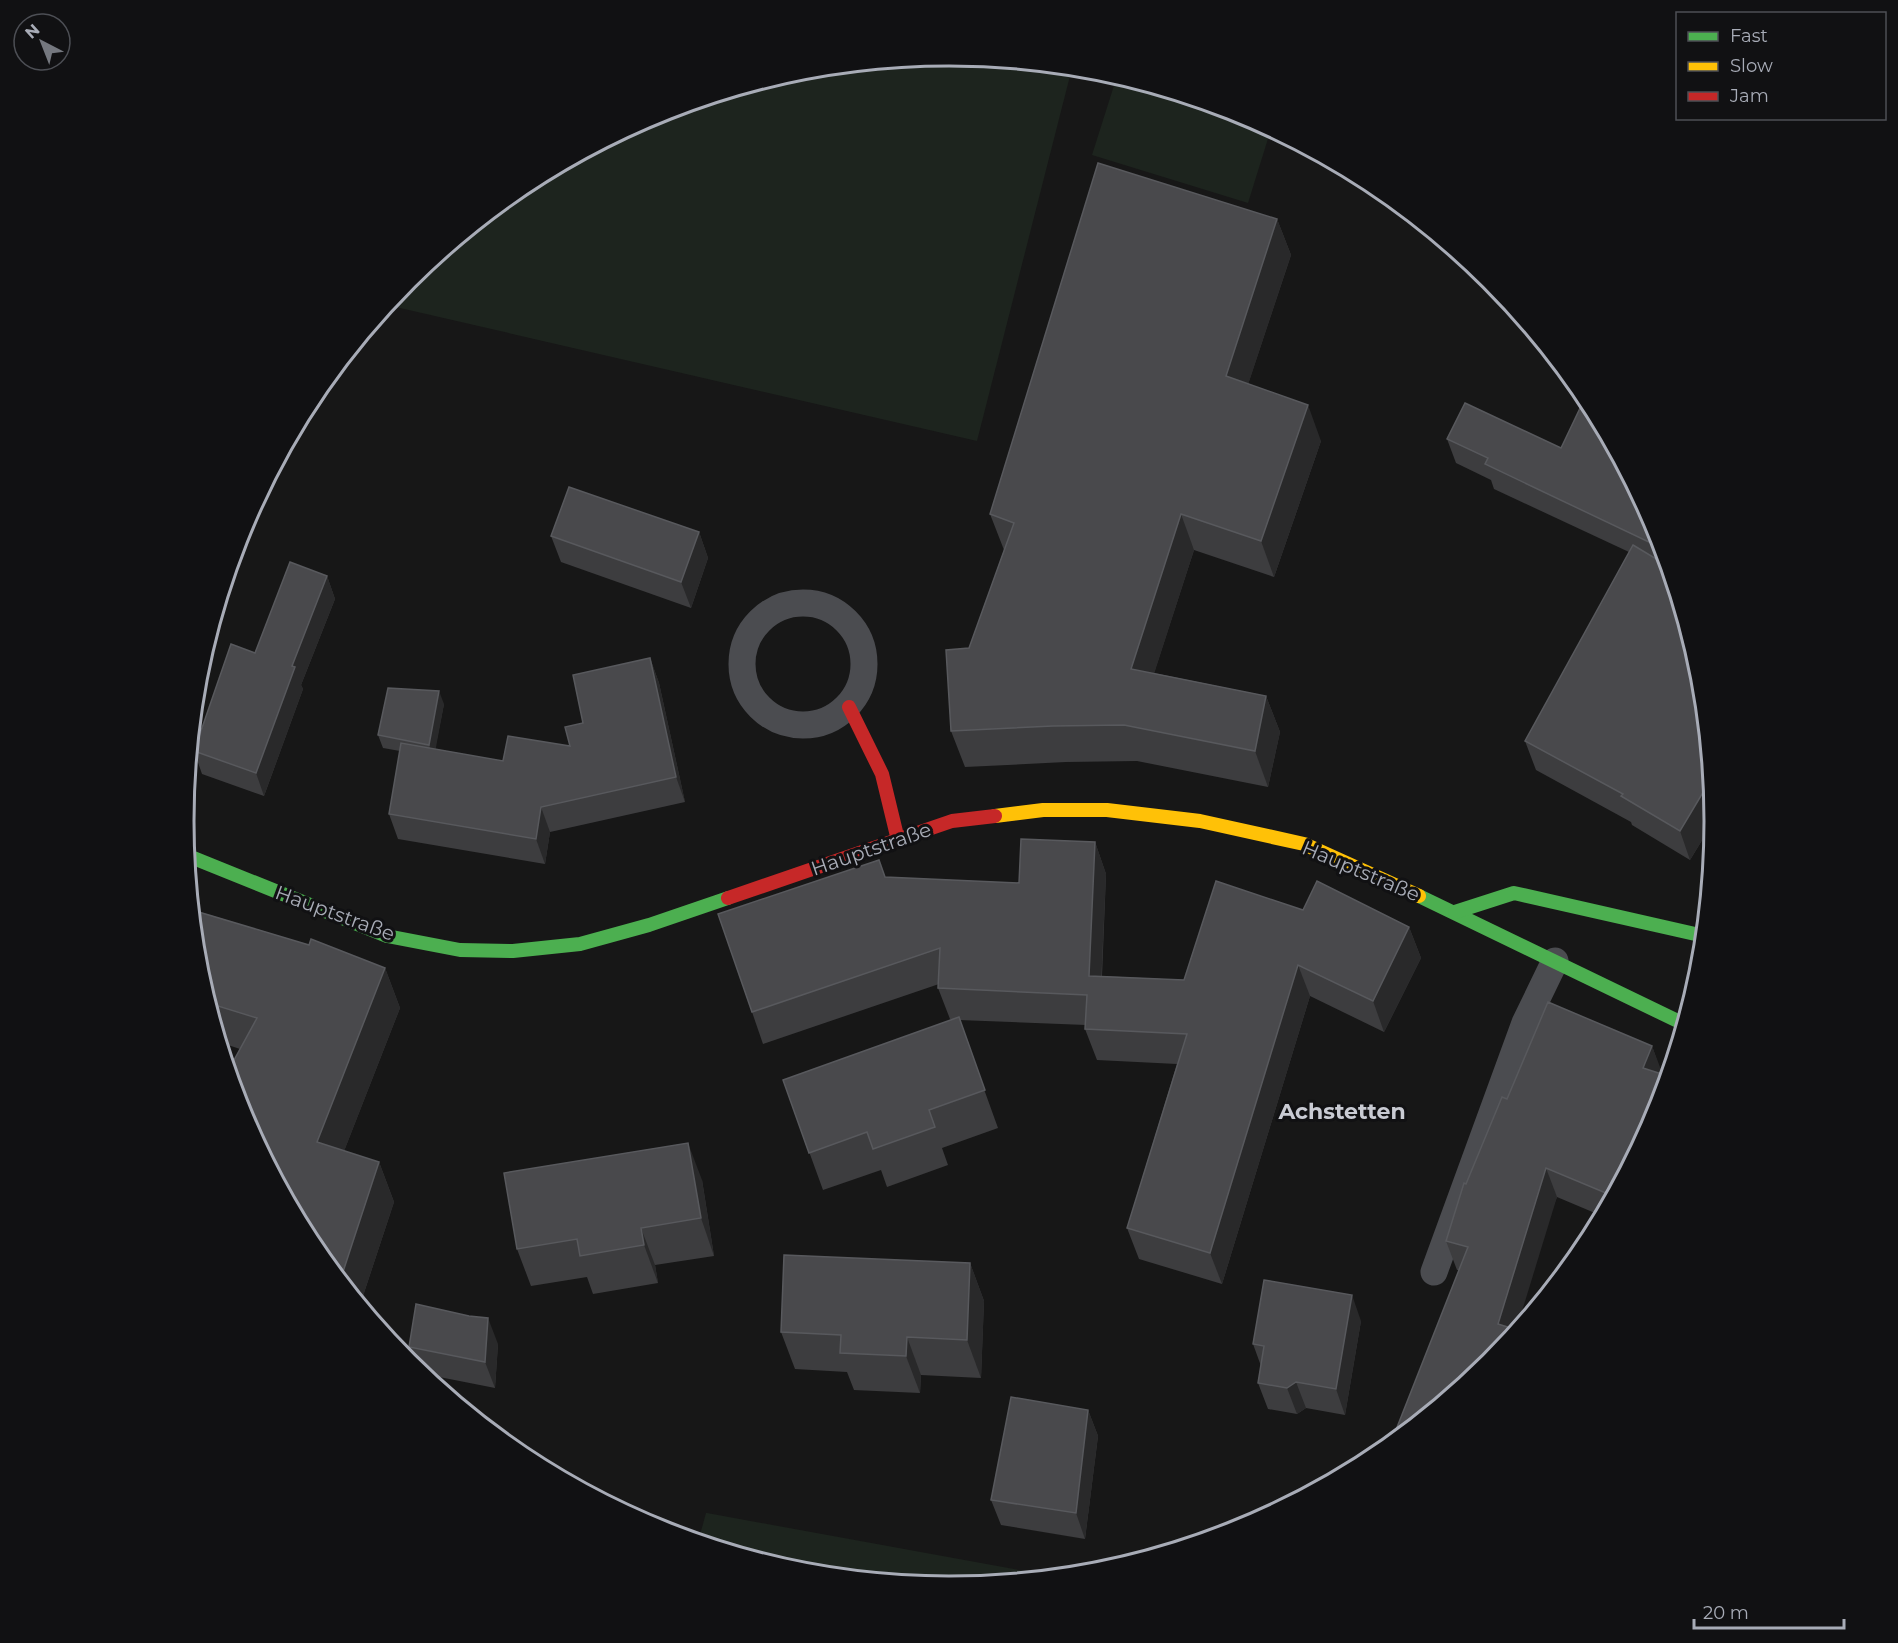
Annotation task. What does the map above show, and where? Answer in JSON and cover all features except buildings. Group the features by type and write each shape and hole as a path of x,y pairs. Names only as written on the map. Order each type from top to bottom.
{"street":[{"path":"849,707 882,774 898,840"},
{"name":"Hauptstraße","path":"195,859 387,936 460,950 513,951 580,944 649,926 952,821 1043,810 1107,810 1200,821 1304,844 1455,912 1678,1021"},
{"path":"1455,912 1514,893 1696,934"}],"lane":[{"path":"786,602 824,604 855,627 866,672 849,707 815,726 777,721 749,697 740,659 754,623 786,602"},
{"path":"1434,1272 1525,1023 1555,961"}],"shaded area":[{"path":"949,66 1048,72 1070,76 977,441 396,307 451,253 529,193 615,144 706,106 753,92 850,72"},
{"path":"1114,85 1192,106 1268,137 1248,203 1092,155"},
{"path":"706,1513 1031,1572 949,1577 850,1571 753,1551 700,1535"}],"traffic: fast":[{"path":"195,859 387,936 460,950 513,951 580,944 649,925 728,898"},
{"path":"1455,912 1514,893 1696,934"},
{"path":"1419,896 1678,1021"}],"traffic: slow":[{"path":"995,816 1043,810 1107,810 1200,821 1304,844 1419,896"}],"traffic: jam":[{"path":"849,707 882,774 898,840"},
{"path":"728,898 952,821 995,816"}],"district":[{"name":"Achstetten","path":"1342,1111"}]}
